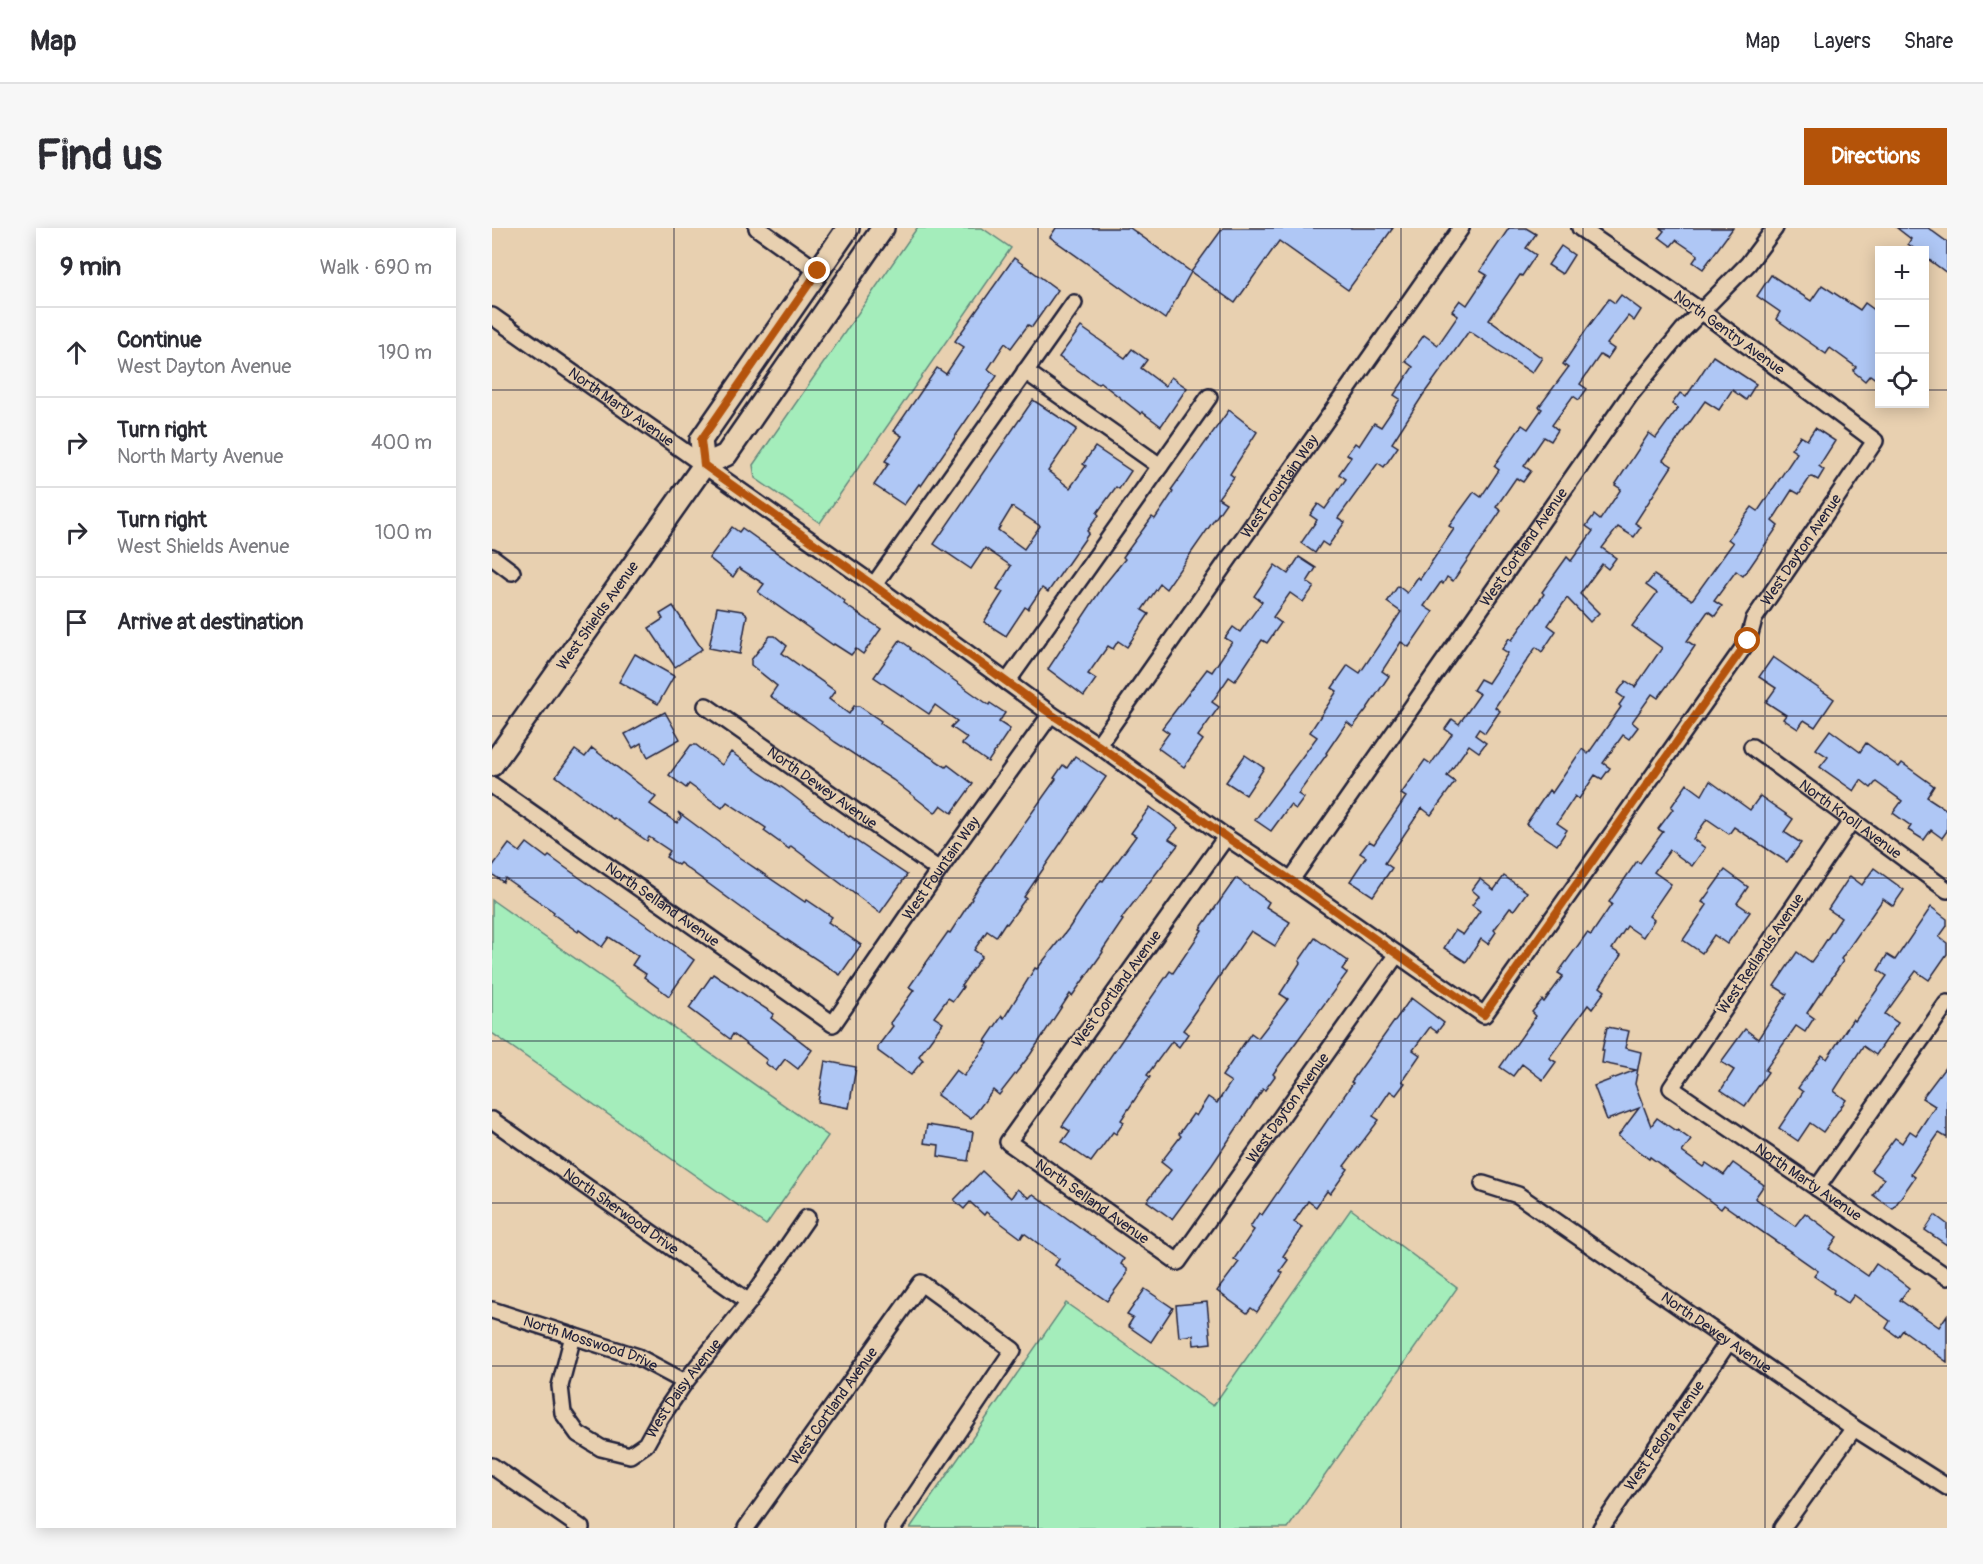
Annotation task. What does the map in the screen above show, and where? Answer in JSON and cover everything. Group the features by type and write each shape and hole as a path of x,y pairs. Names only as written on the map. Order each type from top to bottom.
{"street":[{"path":"757,228 818,271"},
{"path":"704,465 701,440 848,228"},
{"name":"West Shields Avenue","path":"492,765 704,465 726,455 884,228"},
{"name":"West Fountain Way","path":"1098,745 1461,228"},
{"name":"North Gentry Avenue","path":"1580,228 1701,311 1875,441"},
{"name":"West Cortland Avenue","path":"1291,880 1630,395 1662,354 1701,311 1749,264 1776,228"},
{"path":"873,585 1074,303"},
{"name":"North Marty Avenue","path":"492,316 873,585 1051,714 1484,1015"},
{"path":"1024,371 1160,466"},
{"path":"1007,682 1209,397"},
{"name":"West Dayton Avenue","path":"1484,1015 1748,641 1754,619 1875,441"},
{"path":"492,557 512,572"},
{"name":"North Dewey Avenue","path":"706,706 939,870"},
{"name":"West Fountain Way","path":"833,1024 939,870 1051,714"},
{"name":"North Knoll Avenue","path":"1752,747 1947,890"},
{"name":"North Selland Avenue","path":"492,786 833,1024"},
{"name":"West Redlands Avenue","path":"1671,1088 1852,820"},
{"name":"West Cortland Avenue","path":"1008,1142 1226,837"},
{"name":"West Dayton Avenue","path":"1178,1262 1397,954"},
{"path":"1817,1188 1947,1003"},
{"name":"North Marty Avenue","path":"1671,1088 1947,1277"},
{"name":"North Sherwood Drive","path":"492,1119 749,1302"},
{"name":"North Selland Avenue","path":"1008,1142 1178,1262"},
{"name":"North Dewey Avenue","path":"1483,1184 1518,1195 1854,1428 1947,1486"},
{"name":"West Daisy Avenue","path":"573,1336 560,1386 564,1413 578,1434 601,1448 630,1455 646,1444 685,1382 749,1302 807,1218"},
{"name":"West Cortland Avenue","path":"746,1528 921,1283 1013,1350 893,1528"},
{"name":"North Mosswood Drive","path":"492,1310 638,1357 685,1382"},
{"name":"West Fedora Avenue","path":"1601,1528 1729,1341"},
{"path":"1782,1528 1854,1428"},
{"path":"492,1466 581,1528"}],"green space":[{"path":"917,228 982,228 1011,248 820,523 755,478 753,465"},
{"path":"492,900 828,1136 766,1225 492,1033"},
{"path":"1351,1209 1457,1288 1288,1528 910,1528 1066,1303 1213,1406"}],"building":[{"path":"1056,228 1130,228 1191,272 1165,319 1050,237"},
{"path":"1223,228 1393,228 1348,290 1279,241 1235,303 1191,272"},
{"path":"1509,228 1526,228 1536,234 1526,248 1536,255 1489,320 1542,358 1532,373 1469,331 1392,443 1398,447 1384,467 1378,463 1338,518 1345,522 1328,546 1322,542 1315,553 1301,543 1317,520 1310,515 1318,504 1325,509 1346,479 1339,474 1351,457 1347,454 1355,443 1359,446 1374,423 1381,427 1400,399 1394,395 1413,367 1405,361 1424,335 1438,345 1458,316 1452,311 1460,300 1467,305 1487,275 1480,271"},
{"path":"1660,228 1733,228 1703,269 1693,262 1698,255 1676,240 1671,246 1659,237 1664,231"},
{"path":"1897,228 1928,228 1947,242 1947,273 1929,260 1929,246 1911,246 1908,244 1911,239"},
{"path":"1561,246 1574,255 1562,274 1548,265"},
{"path":"1014,258 1058,290 1032,327 1028,325 1011,348 1005,343 988,369 997,376 921,486 919,484 904,505 874,485 889,463 885,461 902,436 894,431 937,368 946,374 964,347 955,341"},
{"path":"1771,275 1811,301 1822,285 1860,310 1865,303 1875,310 1875,378 1870,375 1865,381 1853,371 1856,367 1830,348 1826,354 1776,319 1780,312 1757,296"},
{"path":"1621,295 1641,310 1634,321 1628,316 1607,344 1614,349 1607,359 1600,355 1580,384 1587,389 1579,400 1573,396 1552,425 1558,430 1551,441 1544,437 1524,466 1531,471 1523,482 1516,478 1496,507 1501,511 1453,581 1447,577 1443,584 1441,582 1424,606 1433,612 1409,647 1401,642 1382,671 1389,676 1366,710 1353,727 1347,722 1298,794 1304,798 1296,809 1290,805 1271,831 1255,820 1317,737 1310,732 1337,691 1332,688 1348,665 1360,673 1401,612 1387,602 1398,586 1407,593 1418,577 1420,579 1454,529 1449,526 1474,492 1481,497 1499,470 1494,466 1522,425 1528,429 1542,409 1539,407 1568,368 1563,364 1586,330 1609,299 1615,303"},
{"path":"1081,327 1125,358 1132,349 1147,360 1141,368 1165,386 1171,377 1187,388 1161,426 1142,412 1141,414 1100,382 1098,384 1059,357"},
{"path":"1713,356 1756,384 1746,400 1732,390 1719,410 1705,401 1663,460 1672,466 1635,523 1641,527 1634,537 1618,527 1602,548 1616,558 1608,569 1602,564 1580,594 1599,613 1590,622 1567,598 1548,625 1556,631 1542,652 1536,647 1495,707 1500,711 1485,733 1479,729 1475,735 1486,743 1479,752 1469,745 1447,776 1455,782 1431,815 1422,808 1385,863 1392,868 1373,896 1350,881 1366,857 1360,853 1369,841 1374,844 1406,797 1401,794 1425,760 1431,764 1452,734 1445,729 1452,719 1459,724 1480,694 1473,690 1480,679 1488,683 1508,653 1502,649 1509,638 1512,640 1567,557 1571,561 1593,531 1586,526 1594,515 1600,520 1621,489 1615,485 1649,433 1656,438 1678,408 1672,404 1680,393 1686,397"},
{"path":"1033,400 1077,429 1048,471 1070,488 1086,466 1083,464 1095,447 1131,471 1119,489 1116,487 1097,513 1099,515 1087,531 1089,533 1048,592 1042,588 1028,609 1025,607 1006,636 984,622 1003,592 997,589 1011,566 985,548 971,569 934,544","holes":["1012,507 1040,526 1024,549 998,530"]},
{"path":"1229,410 1257,432 1230,474 1234,477 1218,498 1226,503 1166,589 1160,584 1142,610 1149,614 1127,647 1118,641 1113,649 1108,646 1088,674 1096,679 1084,696 1048,669 1104,585 1125,559 1123,557 1152,517 1155,519 1173,492 1171,490"},
{"path":"1815,428 1835,441 1819,466 1824,470 1818,480 1811,476 1799,494 1792,490 1772,521 1778,526 1750,567 1743,576 1736,571 1714,601 1722,606 1715,616 1708,611 1687,641 1695,646 1675,675 1658,698 1652,694 1632,722 1638,727 1629,739 1623,735 1603,763 1610,768 1602,779 1595,775 1579,799 1575,796 1557,823 1567,830 1557,845 1526,824 1549,790 1552,793 1582,749 1588,754 1621,707 1619,705 1624,698 1617,693 1626,681 1635,687 1662,648 1632,626 1657,593 1646,585 1654,575 1692,600 1733,543 1728,539 1752,507 1758,511 1797,453 1791,449 1800,436 1807,440"},
{"path":"732,527 739,532 742,528 881,629 863,654 856,649 851,655 833,645 758,592 764,584 739,568 733,577 709,558"},
{"path":"1299,557 1316,568 1307,582 1314,587 1303,602 1290,593 1273,617 1281,623 1267,643 1262,640 1235,681 1229,677 1212,702 1219,707 1198,736 1203,740 1184,767 1158,748 1169,733 1162,728 1207,669 1212,672 1232,642 1225,638 1233,627 1240,632 1262,602 1254,596 1275,565 1288,574"},
{"path":"673,606 702,649 675,667 649,628 663,619 660,614"},
{"path":"717,607 742,611 747,615 740,654 709,648"},
{"path":"770,636 775,636 787,646 782,653 835,691 829,699 849,714 854,706 859,706 915,747 946,767 948,765 973,784 952,813 941,805 935,813 893,780 770,696 777,686 751,665 751,660"},
{"path":"900,640 989,705 990,703 1005,713 999,722 1010,729 988,762 962,744 967,738 951,727 957,721 935,705 929,714 874,677"},
{"path":"635,654 674,676 658,704 619,682"},
{"path":"1773,657 1834,699 1815,727 1804,720 1798,729 1783,719 1786,715 1766,702 1776,688 1759,677"},
{"path":"665,712 680,739 648,757 641,743 633,748 625,734"},
{"path":"1830,730 1860,752 1866,743 1899,767 1902,763 1934,786 1927,797 1947,810 1947,831 1942,838 1931,830 1924,840 1908,830 1911,826 1893,813 1902,801 1876,782 1871,788 1861,780 1854,791 1820,767 1828,757 1816,749"},
{"path":"691,745 696,745 722,765 731,752 849,838 907,875 880,913 791,846 789,849 764,831 766,828 727,802 722,808 689,784 686,788 669,775"},
{"path":"592,748 656,797 650,804 677,823 681,817 678,812 740,858 805,902 807,900 832,917 828,922 861,945 840,975 769,928 680,863 678,865 666,857 670,851 649,837 647,841 613,819 556,776 575,750 585,757"},
{"path":"1245,755 1264,768 1246,795 1226,782"},
{"path":"1075,756 1106,777 1007,924 1005,923 996,937 987,931 974,950 982,956 953,1001 948,998 934,1017 943,1023 919,1056 923,1060 911,1075 878,1051 878,1046 893,1026 890,1023 914,990 909,987 948,932 950,933 971,898 1056,779 1054,778 1063,765 1067,768"},
{"path":"1710,781 1750,810 1760,796 1793,819 1784,832 1801,843 1787,862 1734,827 1729,834 1707,819 1693,839 1705,848 1692,866 1670,850 1654,872 1671,884 1649,916 1654,920 1643,937 1627,926 1612,949 1621,955 1600,987 1605,991 1592,1009 1588,1005 1549,1058 1556,1062 1543,1080 1522,1064 1513,1076 1500,1067 1536,1016 1532,1012 1542,1000 1544,1002 1563,976 1558,973 1587,933 1591,935 1612,904 1609,902 1637,861 1640,863 1663,832 1658,829 1687,784 1702,795"},
{"path":"1150,807 1178,828 1169,839 1178,845 1121,919 1123,920 1103,952 1072,996 1070,994 1030,1055 999,1095 993,1090 971,1119 937,1095 956,1070 964,1076 988,1043 985,1041 1002,1016 1004,1018 1035,968 1037,969 1069,928 1101,880 1103,881 1136,836 1131,833"},
{"path":"527,843 547,858 549,856 694,960 669,996 644,977 646,974 632,965 638,956 609,937 602,947 505,878 503,882 492,874 492,867 509,844 520,852"},
{"path":"1874,868 1904,890 1893,906 1883,899 1807,1013 1814,1018 1805,1032 1796,1026 1765,1070 1768,1072 1745,1106 1721,1090 1734,1070 1721,1062 1745,1029 1758,1039 1787,994 1774,986 1797,952 1811,962 1841,918 1828,909 1850,876 1862,885"},
{"path":"1725,870 1748,887 1737,903 1750,912 1727,944 1714,935 1702,953 1683,940 1707,905 1702,902"},
{"path":"1504,876 1527,892 1514,910 1510,908 1494,930 1496,932 1488,944 1481,939 1466,962 1444,948 1455,930 1463,935 1480,911 1472,905 1479,896 1472,890 1480,879 1494,890"},
{"path":"1236,878 1269,902 1266,907 1290,922 1275,946 1251,931 1191,1017 1183,1030 1188,1034 1179,1047 1172,1041 1147,1075 1150,1077 1121,1120 1124,1122 1116,1134 1113,1132 1091,1162 1062,1142 1070,1131 1062,1126 1170,971 1173,973 1202,930 1200,929"},
{"path":"1931,907 1947,919 1947,926 1939,937 1947,943 1947,954 1929,980 1916,971 1885,1014 1898,1023 1876,1055 1863,1046 1834,1091 1846,1100 1823,1132 1810,1123 1798,1141 1779,1128 1803,1092 1798,1088 1822,1055 1827,1059 1853,1019 1855,1021 1887,976 1878,970 1887,955 1895,960"},
{"path":"1315,938 1348,961 1342,969 1347,973 1172,1219 1147,1201 1171,1170 1161,1162 1181,1136 1179,1134 1193,1114 1196,1116 1208,1097 1217,1103 1231,1082 1222,1076 1251,1033 1258,1038 1288,999 1280,994"},
{"path":"713,974 774,1014 771,1018 812,1050 798,1069 785,1059 776,1071 765,1063 767,1060 733,1034 730,1039 689,1008"},
{"path":"1411,998 1444,1023 1437,1032 1430,1027 1413,1050 1420,1055 1402,1081 1405,1083 1396,1095 1390,1091 1373,1116 1379,1120 1344,1166 1348,1169 1330,1194 1327,1191 1316,1207 1308,1201 1294,1222 1302,1227 1283,1256 1288,1260 1280,1271 1283,1273 1257,1312 1251,1308 1247,1313 1217,1291 1239,1262 1234,1259 1254,1230 1250,1227 1259,1213 1262,1215 1353,1083 1351,1082"},
{"path":"1607,1027 1629,1031 1625,1048 1641,1052 1635,1084 1651,1126 1657,1118 1691,1140 1682,1152 1703,1167 1706,1163 1724,1175 1733,1163 1764,1185 1755,1198 1795,1226 1805,1213 1837,1237 1829,1249 1868,1276 1876,1264 1892,1275 1909,1288 1900,1300 1939,1327 1947,1315 1947,1362 1903,1330 1898,1337 1886,1328 1890,1321 1854,1295 1848,1303 1833,1293 1834,1290 1814,1276 1818,1271 1724,1205 1721,1209 1618,1136 1639,1108 1607,1120 1594,1086 1636,1070 1602,1063"},
{"path":"825,1061 856,1067 849,1108 818,1102"},
{"path":"1947,1065 1947,1138 1939,1133 1911,1174 1915,1177 1893,1209 1873,1195 1884,1179 1871,1170 1895,1138 1902,1143 1910,1131 1916,1135 1935,1106 1922,1098"},
{"path":"927,1125 973,1132 968,1161 938,1156 939,1145 924,1143"},
{"path":"982,1171 1011,1198 1017,1189 1029,1198 1033,1194 1124,1259 1121,1264 1127,1269 1127,1274 1107,1301 1055,1265 1059,1259 1024,1233 1021,1238 986,1212 984,1215 970,1202 964,1209 954,1200"},
{"path":"1935,1215 1947,1224 1947,1245 1925,1230"},
{"path":"1145,1289 1173,1308 1151,1342 1128,1326 1133,1318 1127,1315"},
{"path":"1207,1302 1211,1343 1194,1345 1193,1335 1179,1337 1176,1305"}],"route":[{"path":"818,271 701,440 704,465 1051,714 1484,1015 1748,641"}]}
